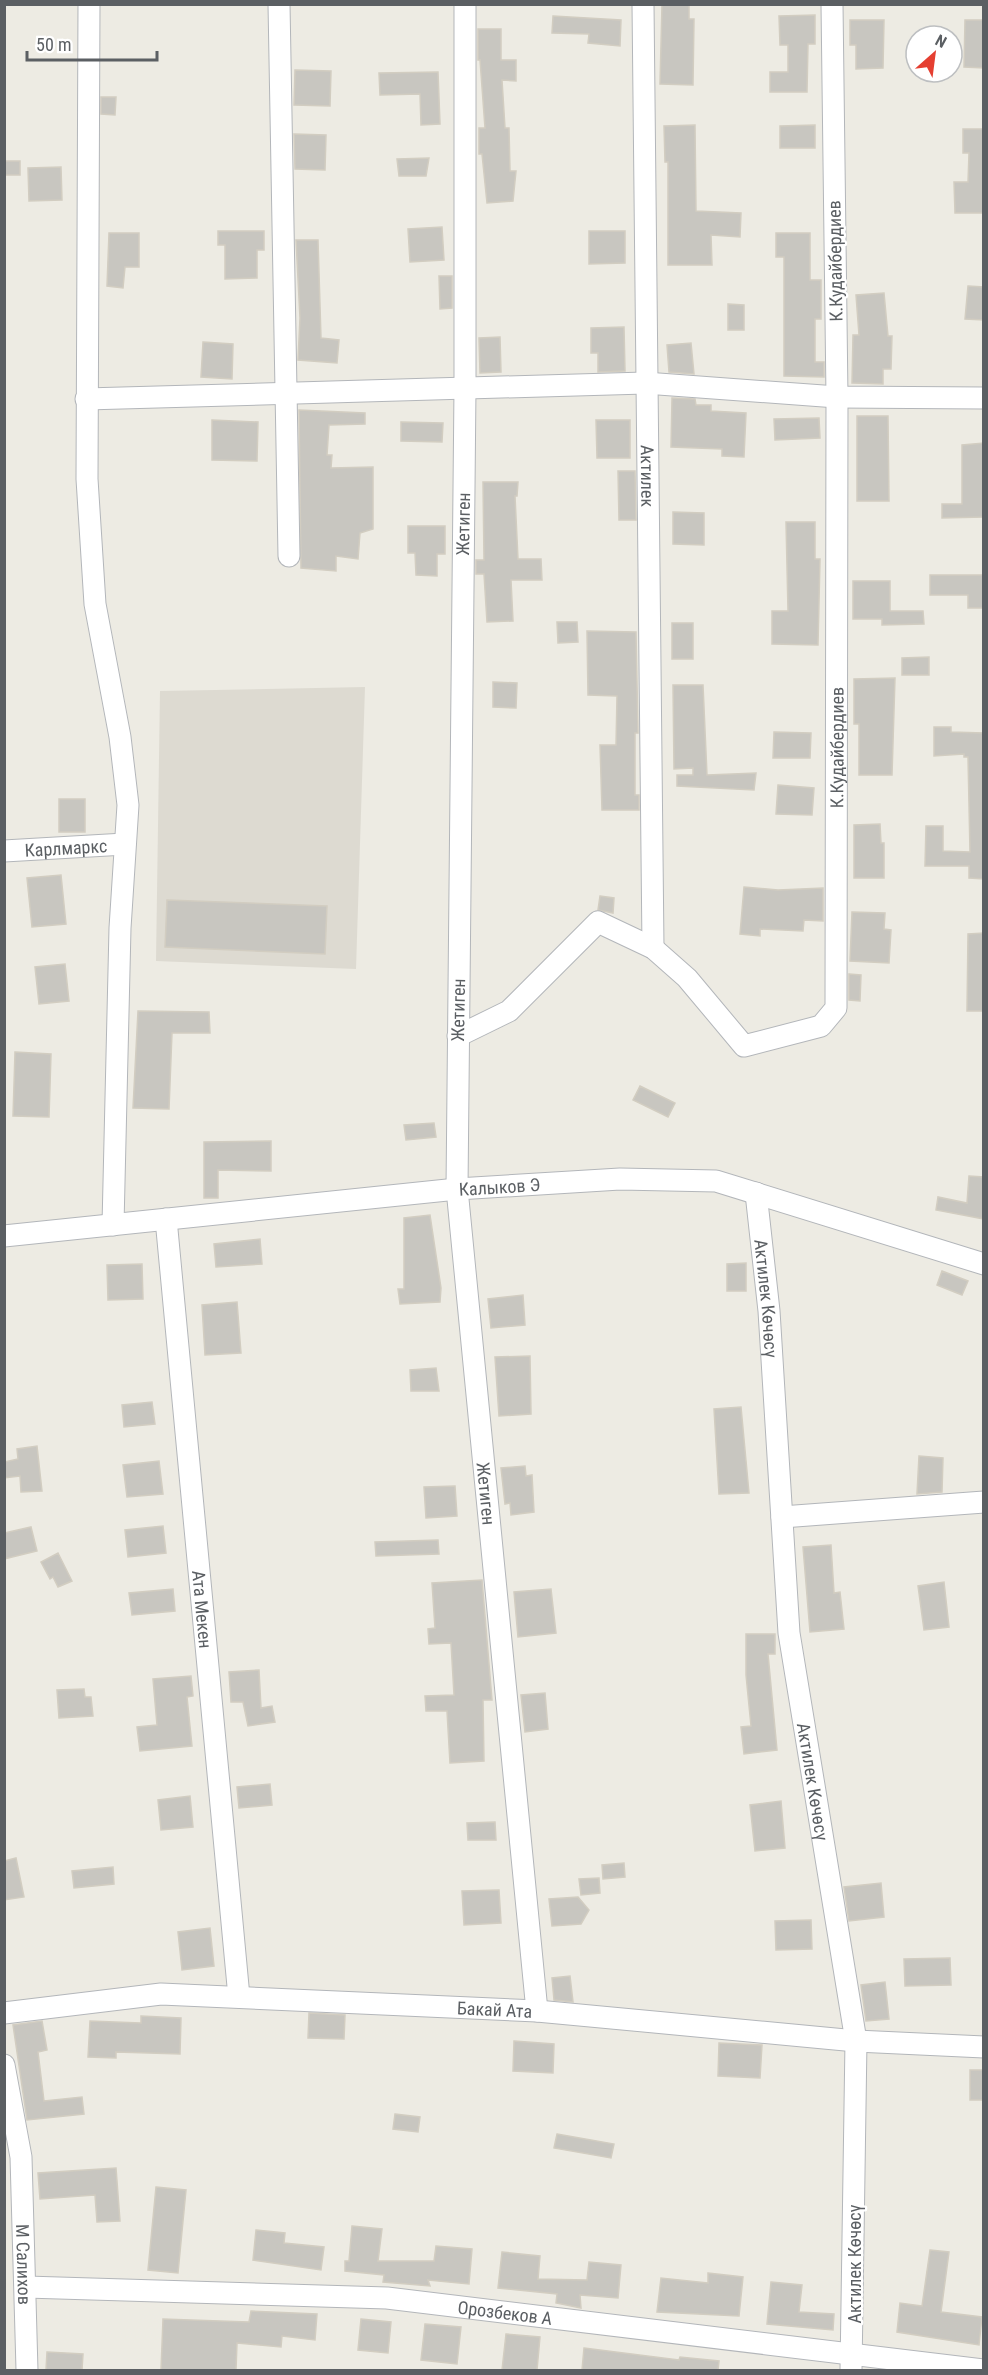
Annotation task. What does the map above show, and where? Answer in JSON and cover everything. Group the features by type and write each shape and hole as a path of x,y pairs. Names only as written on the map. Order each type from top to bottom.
{"street":[{"path":"89,4 87,479 95,604 120,737 128,805 120,928 113,1225"},
{"path":"279,4 289,556"},
{"name":"Жетиген","path":"465,4 465,388 457,1190 537,2011"},
{"name":"Актилек","path":"643,4 645,383 653,948"},
{"name":"К.Кудайбердиев","path":"458,1036 509,1011 598,922 653,948 687,978 744,1046 821,1026 836,1008 837,397 832,4"},
{"path":"86,399 645,383 837,397 984,398"},
{"name":"Карлмаркс","path":"4,851 125,844"},
{"name":"Калыков Э","path":"4,1236 457,1190 620,1179 716,1181 984,1264"},
{"name":"Актилек Көчөсү","path":"756,1193 769,1311 789,1634 856,2041 852,2363"},
{"name":"Ата Мекен","path":"166,1220 239,1997"},
{"path":"782,1517 984,1502"},
{"name":"Бакай Ата","path":"4,2013 161,1994 537,2011 856,2041 984,2047"},
{"name":"М Салихов","path":"4,2065 15,2150 26,2288 27,2370"},
{"name":"Орозбеков А","path":"26,2288 387,2298 852,2363 983,2370"}],"shaded area":[{"path":"365,687 356,969 156,961 160,691"}],"building":[{"path":"662,4 689,4 689,19 694,19 693,85 660,84"},
{"path":"815,15 815,44 808,44 807,92 770,92 770,72 788,72 788,45 780,45 779,16"},
{"path":"553,16 621,20 620,46 588,43 589,34 552,33"},
{"path":"850,20 884,20 883,68 856,69 856,45 850,45"},
{"path":"965,20 984,20 984,68 964,67"},
{"path":"478,29 501,29 501,60 516,60 516,81 502,80 505,128 509,128 510,171 516,171 513,201 487,203 482,154 479,154 479,128 485,128 480,60 478,60"},
{"path":"295,70 331,71 330,106 294,105"},
{"path":"438,72 440,124 421,125 420,94 380,95 379,73"},
{"path":"101,97 116,97 115,115 101,114"},
{"path":"695,125 696,211 741,213 740,237 711,235 712,265 668,265 668,162 665,162 664,126"},
{"path":"815,125 815,148 780,148 780,126"},
{"path":"963,129 984,129 984,213 955,213 954,182 968,182 969,153 963,153"},
{"path":"294,134 326,135 325,170 295,169"},
{"path":"429,158 426,176 399,176 397,159"},
{"path":"4,161 20,161 20,175 4,175"},
{"path":"61,167 62,200 29,201 28,168"},
{"path":"442,227 444,260 410,262 408,229"},
{"path":"218,231 264,231 264,250 257,250 257,278 225,279 225,245 218,245"},
{"path":"589,231 625,231 625,263 589,264"},
{"path":"109,233 139,233 139,267 125,267 123,288 107,286"},
{"path":"776,233 810,233 810,280 821,280 821,319 815,319 815,362 824,362 824,377 784,376 784,257 776,257"},
{"path":"296,240 318,240 321,338 339,340 337,363 298,360 300,318"},
{"path":"439,276 452,276 452,308 440,309"},
{"path":"968,286 984,287 984,320 965,319"},
{"path":"884,293 888,336 892,336 891,369 883,369 883,384 852,383 853,335 859,335 856,295"},
{"path":"728,304 744,305 744,330 728,330"},
{"path":"624,327 625,371 598,372 598,353 591,353 591,328"},
{"path":"500,337 501,372 480,373 479,338"},
{"path":"203,342 233,344 232,379 201,377"},
{"path":"691,343 694,374 669,372 667,345"},
{"path":"672,398 695,399 696,405 711,405 711,411 746,413 744,457 722,456 722,449 671,447"},
{"path":"299,410 365,413 365,424 329,425 327,455 332,455 331,468 373,467 373,529 360,533 358,559 336,556 336,571 301,568"},
{"path":"857,416 888,416 889,501 857,501"},
{"path":"819,418 820,438 775,440 774,419"},
{"path":"212,420 258,422 257,461 212,460"},
{"path":"596,420 630,420 630,458 597,458"},
{"path":"401,422 443,423 442,442 401,441"},
{"path":"984,443 984,517 942,518 942,504 962,504 962,445"},
{"path":"618,471 635,471 636,520 619,520"},
{"path":"483,482 518,482 517,496 515,496 518,559 541,559 542,580 511,580 513,621 487,622 484,574 476,574 476,560 484,560"},
{"path":"673,512 704,513 704,545 673,544"},
{"path":"786,522 815,522 815,559 820,559 818,645 772,644 772,611 788,611"},
{"path":"408,526 445,526 445,554 437,554 437,576 416,575 415,553 408,553"},
{"path":"930,575 984,575 984,608 968,608 968,595 930,595"},
{"path":"853,581 890,581 890,611 923,611 924,624 882,625 882,619 853,619"},
{"path":"557,622 577,622 578,642 558,643"},
{"path":"672,623 693,623 693,659 672,659"},
{"path":"587,631 636,632 638,733 635,733 635,795 639,795 639,810 602,810 600,745 616,745 617,696 588,695"},
{"path":"929,657 929,675 902,675 902,658"},
{"path":"895,678 892,775 859,775 859,724 854,724 854,679"},
{"path":"493,682 517,683 516,708 493,707"},
{"path":"673,685 703,685 707,775 756,773 754,790 677,786 677,775 693,775 693,768 674,769"},
{"path":"934,727 951,727 951,732 984,733 984,879 969,878 969,866 925,866 926,826 943,826 943,851 970,852 968,757 964,757 964,754 934,756"},
{"path":"774,732 811,733 810,758 773,758"},
{"path":"778,785 814,788 812,815 776,814"},
{"path":"59,799 85,799 85,832 59,832"},
{"path":"880,824 881,843 884,843 884,878 854,878 854,825"},
{"path":"61,875 66,924 32,927 27,878"},
{"path":"744,887 778,890 823,888 823,921 804,920 803,931 760,929 760,936 740,934"},
{"path":"600,896 614,898 613,913 598,910"},
{"path":"167,900 327,906 325,954 165,947"},
{"path":"852,912 885,913 884,929 891,930 889,963 850,961"},
{"path":"984,933 984,1011 967,1011 968,934"},
{"path":"65,964 69,1001 39,1004 35,967"},
{"path":"849,974 861,975 860,1001 849,1000"},
{"path":"138,1011 209,1012 210,1033 172,1033 169,1109 133,1108"},
{"path":"15,1052 51,1054 49,1117 13,1116"},
{"path":"640,1086 675,1103 668,1117 633,1100"},
{"path":"434,1123 436,1137 406,1140 404,1125"},
{"path":"271,1141 271,1171 218,1170 218,1198 204,1198 204,1142"},
{"path":"969,1176 984,1177 984,1219 936,1210 938,1197 967,1203"},
{"path":"430,1215 441,1288 440,1302 400,1304 398,1289 404,1289 404,1218"},
{"path":"260,1239 262,1264 216,1267 214,1244"},
{"path":"746,1263 746,1291 727,1291 727,1264"},
{"path":"142,1264 143,1299 108,1300 107,1265"},
{"path":"942,1271 968,1281 962,1295 937,1285"},
{"path":"523,1295 525,1325 491,1328 488,1299"},
{"path":"237,1302 241,1353 205,1355 202,1305"},
{"path":"530,1356 531,1414 499,1416 495,1357"},
{"path":"436,1368 439,1391 411,1391 410,1370"},
{"path":"152,1402 155,1424 124,1427 122,1405"},
{"path":"741,1407 749,1493 719,1494 714,1409"},
{"path":"37,1446 42,1491 21,1492 20,1476 4,1478 4,1462 18,1459 17,1449"},
{"path":"919,1456 943,1458 942,1492 917,1494"},
{"path":"159,1461 163,1494 127,1497 123,1465"},
{"path":"525,1466 526,1476 532,1475 534,1512 511,1515 510,1503 505,1504 501,1468"},
{"path":"455,1486 457,1516 426,1518 424,1487"},
{"path":"163,1526 166,1553 128,1557 125,1530"},
{"path":"31,1527 37,1551 4,1559 4,1533"},
{"path":"438,1540 439,1554 376,1556 375,1542"},
{"path":"831,1545 834,1593 840,1592 844,1629 810,1632 803,1547"},
{"path":"58,1553 72,1581 58,1587 53,1577 50,1579 41,1562"},
{"path":"482,1580 492,1700 483,1700 484,1761 450,1763 447,1711 426,1711 425,1696 454,1695 451,1643 429,1644 428,1629 435,1628 432,1583"},
{"path":"944,1582 949,1627 924,1630 918,1586"},
{"path":"173,1589 175,1611 132,1615 129,1593"},
{"path":"551,1589 556,1633 518,1637 514,1592"},
{"path":"746,1634 775,1634 775,1654 768,1654 777,1750 744,1754 741,1727 751,1726 746,1675"},
{"path":"259,1670 261,1708 272,1706 275,1722 248,1726 243,1702 231,1702 229,1672"},
{"path":"191,1676 193,1696 187,1697 192,1746 140,1751 137,1727 157,1725 153,1679"},
{"path":"84,1689 85,1697 91,1697 93,1716 59,1718 57,1690"},
{"path":"545,1693 548,1729 525,1732 521,1695"},
{"path":"270,1784 272,1805 239,1808 237,1787"},
{"path":"190,1796 193,1827 161,1830 158,1800"},
{"path":"781,1801 785,1848 755,1851 750,1805"},
{"path":"495,1822 496,1840 468,1840 467,1823"},
{"path":"16,1858 24,1897 4,1900 4,1861"},
{"path":"624,1863 625,1877 603,1879 602,1865"},
{"path":"113,1867 114,1884 74,1888 72,1871"},
{"path":"599,1878 600,1893 581,1895 579,1879"},
{"path":"881,1883 884,1917 849,1921 844,1887"},
{"path":"499,1890 501,1923 464,1925 462,1891"},
{"path":"578,1897 589,1910 581,1924 552,1926 549,1899"},
{"path":"811,1920 812,1949 776,1950 775,1921"},
{"path":"210,1928 214,1966 182,1970 178,1932"},
{"path":"950,1958 951,1985 905,1986 904,1959"},
{"path":"570,1976 573,2002 554,2000 552,1978"},
{"path":"885,1982 889,2019 866,2021 861,1985"},
{"path":"309,2013 345,2015 344,2039 308,2038"},
{"path":"141,2016 181,2018 180,2054 116,2052 116,2058 88,2057 90,2021 141,2023"},
{"path":"42,2021 47,2050 38,2052 44,2101 82,2097 84,2114 27,2120 13,2025"},
{"path":"514,2041 554,2044 553,2073 513,2071"},
{"path":"719,2043 762,2045 760,2078 718,2076"},
{"path":"970,2070 984,2070 984,2100 970,2100"},
{"path":"395,2114 420,2117 418,2132 393,2129"},
{"path":"557,2134 614,2144 611,2158 554,2148"},
{"path":"116,2168 120,2221 97,2222 95,2195 40,2199 38,2173"},
{"path":"156,2187 186,2190 178,2273 148,2270"},
{"path":"352,2226 382,2229 378,2261 434,2261 436,2246 472,2249 469,2284 428,2280 430,2286 383,2282 384,2275 345,2271 345,2261 349,2261"},
{"path":"256,2230 285,2233 284,2243 324,2247 321,2270 253,2260"},
{"path":"930,2250 949,2252 941,2312 982,2317 979,2345 897,2332 900,2303 922,2306"},
{"path":"502,2252 540,2256 538,2279 587,2280 589,2262 621,2265 618,2298 580,2295 581,2308 556,2303 557,2294 498,2288"},
{"path":"708,2273 743,2277 739,2316 657,2312 661,2278 708,2283"},
{"path":"771,2282 802,2285 799,2312 834,2314 833,2330 767,2324"},
{"path":"251,2311 317,2314 315,2340 282,2336 281,2347 237,2343 236,2370 161,2370 163,2319 249,2322"},
{"path":"361,2319 391,2322 388,2353 358,2350"},
{"path":"425,2324 461,2327 457,2364 421,2360"},
{"path":"506,2334 540,2337 537,2370 502,2370"},
{"path":"584,2348 679,2360 680,2357 719,2361 718,2370 582,2370"},
{"path":"47,2352 83,2354 82,2370 46,2370"}]}
